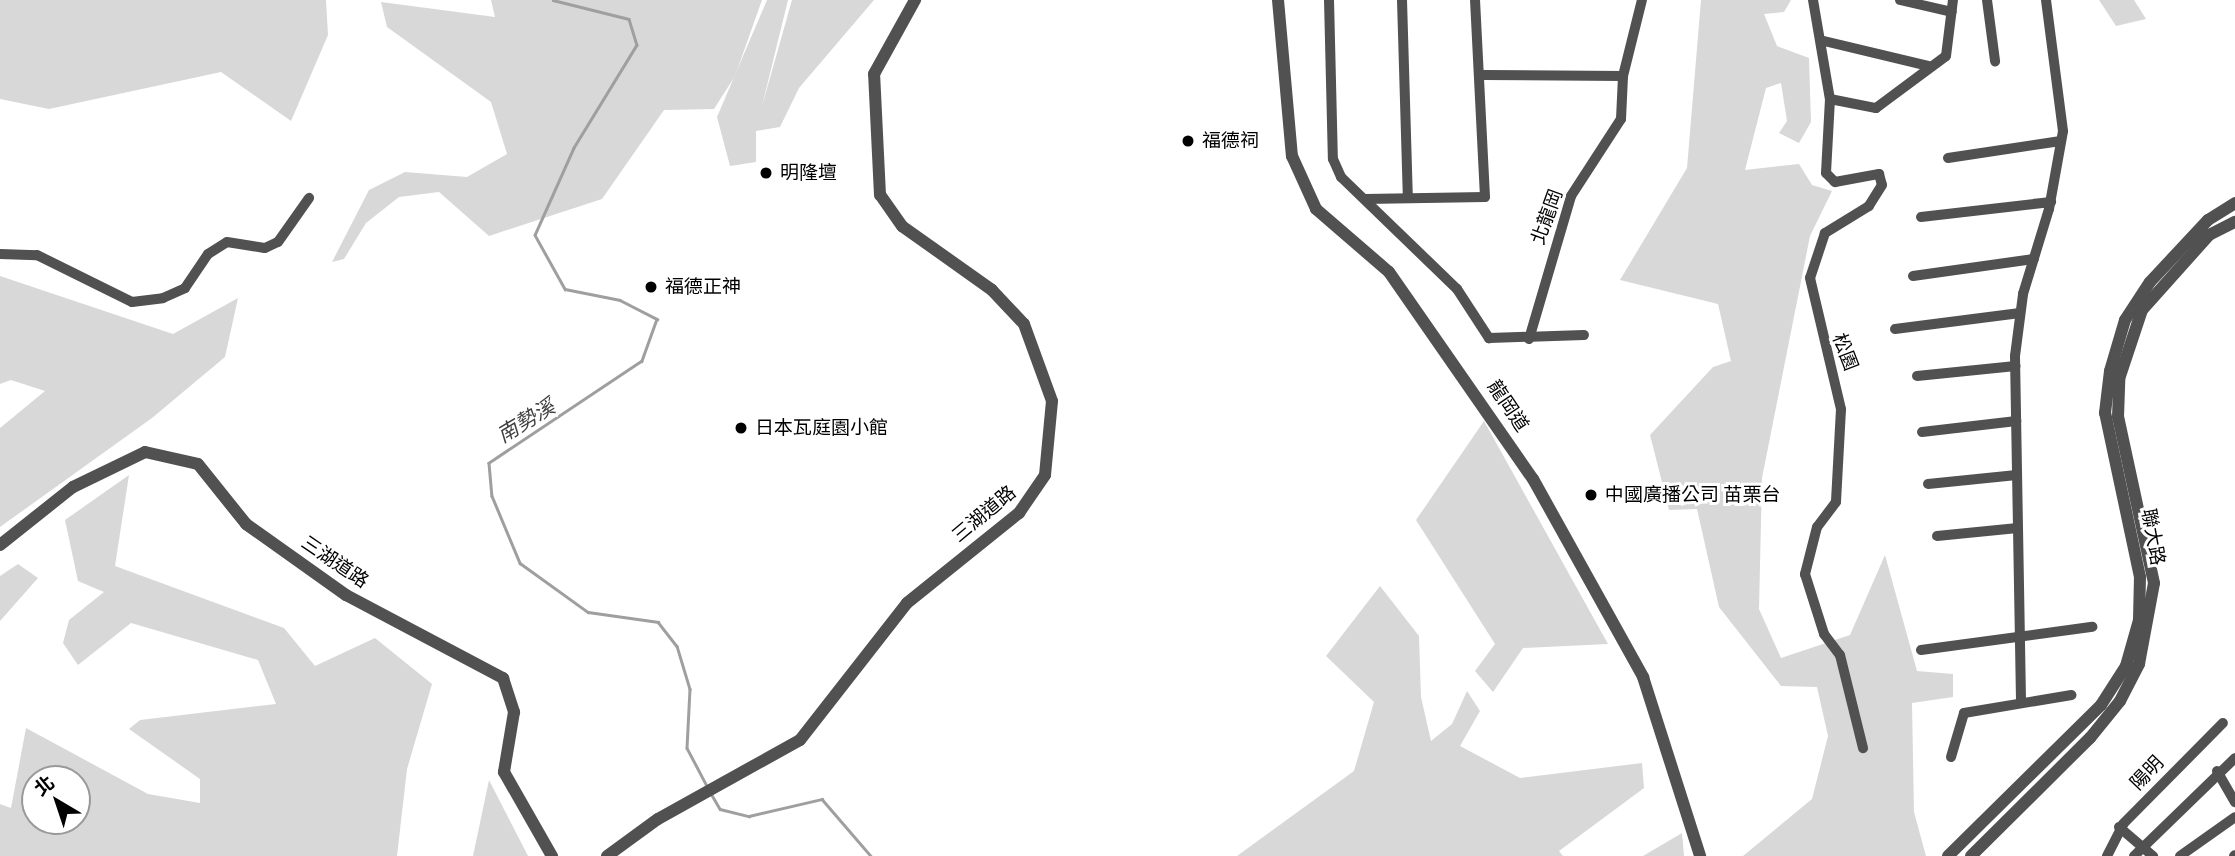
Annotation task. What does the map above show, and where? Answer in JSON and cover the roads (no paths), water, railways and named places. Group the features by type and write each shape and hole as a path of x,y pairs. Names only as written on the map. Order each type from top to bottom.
{"street":[{"name":"三湖道路","path":"607,856 696,798 800,740 904,608 1038,492 1051,438 1052,401 1024,324 992,290 902,226 880,195 874,74 915,0"},
{"name":"龍岡道","path":"1278,0 1292,156 1316,209 1390,272 1533,479 1643,677 1700,856"},
{"path":"1329,0 1333,159 1364,199 1457,289 1489,338 1529,339 1584,335"},
{"path":"1402,0 1408,197"},
{"path":"1364,199 1485,197 1483,75 1475,0"},
{"name":"北龍岡","path":"1529,339 1572,196 1621,119 1623,76 1639,0"},
{"name":"松園","path":"1813,0 1824,41 1830,99 1826,173 1835,182 1879,174 1882,185 1869,206 1825,233 1811,260 1818,331 1841,390 1841,409 1836,502 1817,527 1805,573 1824,634 1840,656 1863,748"},
{"path":"1900,0 1952,12"},
{"path":"1830,99 1876,108 1928,66 1946,56 1952,0"},
{"path":"1987,0 1995,61"},
{"path":"2021,700 2015,366 2020,313 2051,202 2061,141 2046,0"},
{"path":"1824,41 1928,66"},
{"path":"1483,75 1623,76"},
{"path":"1948,158 2061,141"},
{"path":"0,254 37,256 132,302 163,298 185,288 208,254 227,242 265,248 278,242 309,198"},
{"path":"1921,217 2051,202"},
{"name":"聯大路","path":"1971,856 2101,705 2126,666 2139,620 2138,550 2105,413 2125,320 2184,243 2235,203"},
{"name":"聯大路","path":"1948,856 2020,800 2120,701 2151,624 2154,583 2118,417 2119,379 2131,329 2178,265 2209,235 2235,222"},
{"path":"1913,276 2034,259"},
{"path":"1895,329 2020,313"},
{"path":"1917,376 2015,366"},
{"path":"1922,432 2016,421"},
{"name":"三湖道路","path":"0,545 72,487 145,452 198,464 246,524 346,595 503,678 513,712 504,772 552,856"},
{"path":"1928,484 2017,475"},
{"path":"1937,536 2018,528"},
{"path":"1921,650 2092,626"},
{"path":"1951,757 1964,713 2021,700 2072,695"},
{"name":"陽明","path":"2107,856 2123,824 2223,723"},
{"path":"2134,856 2142,843 2217,771 2235,758"},
{"path":"2217,771 2234,796"},
{"path":"2180,856 2235,817"},
{"path":"2099,856 2123,824 2153,856"}],"waterway":[{"name":"南勢溪","path":"553,0 629,19 637,45 574,148 535,235 565,289 620,300 657,319 642,361 489,463 492,496 520,563 588,612 658,622 677,646 690,689 687,748 707,786"},
{"name":"南勢溪","path":"712,795 720,809 749,816 822,799 871,856"}],"place":[{"name":"福德祠","path":"1188,141"},
{"name":"明隆壇","path":"766,173"},
{"name":"福德正神","path":"651,287"},
{"name":"日本瓦庭園小館","path":"741,428"},
{"name":"中國廣播公司 苗栗台","path":"1591,495"}]}
